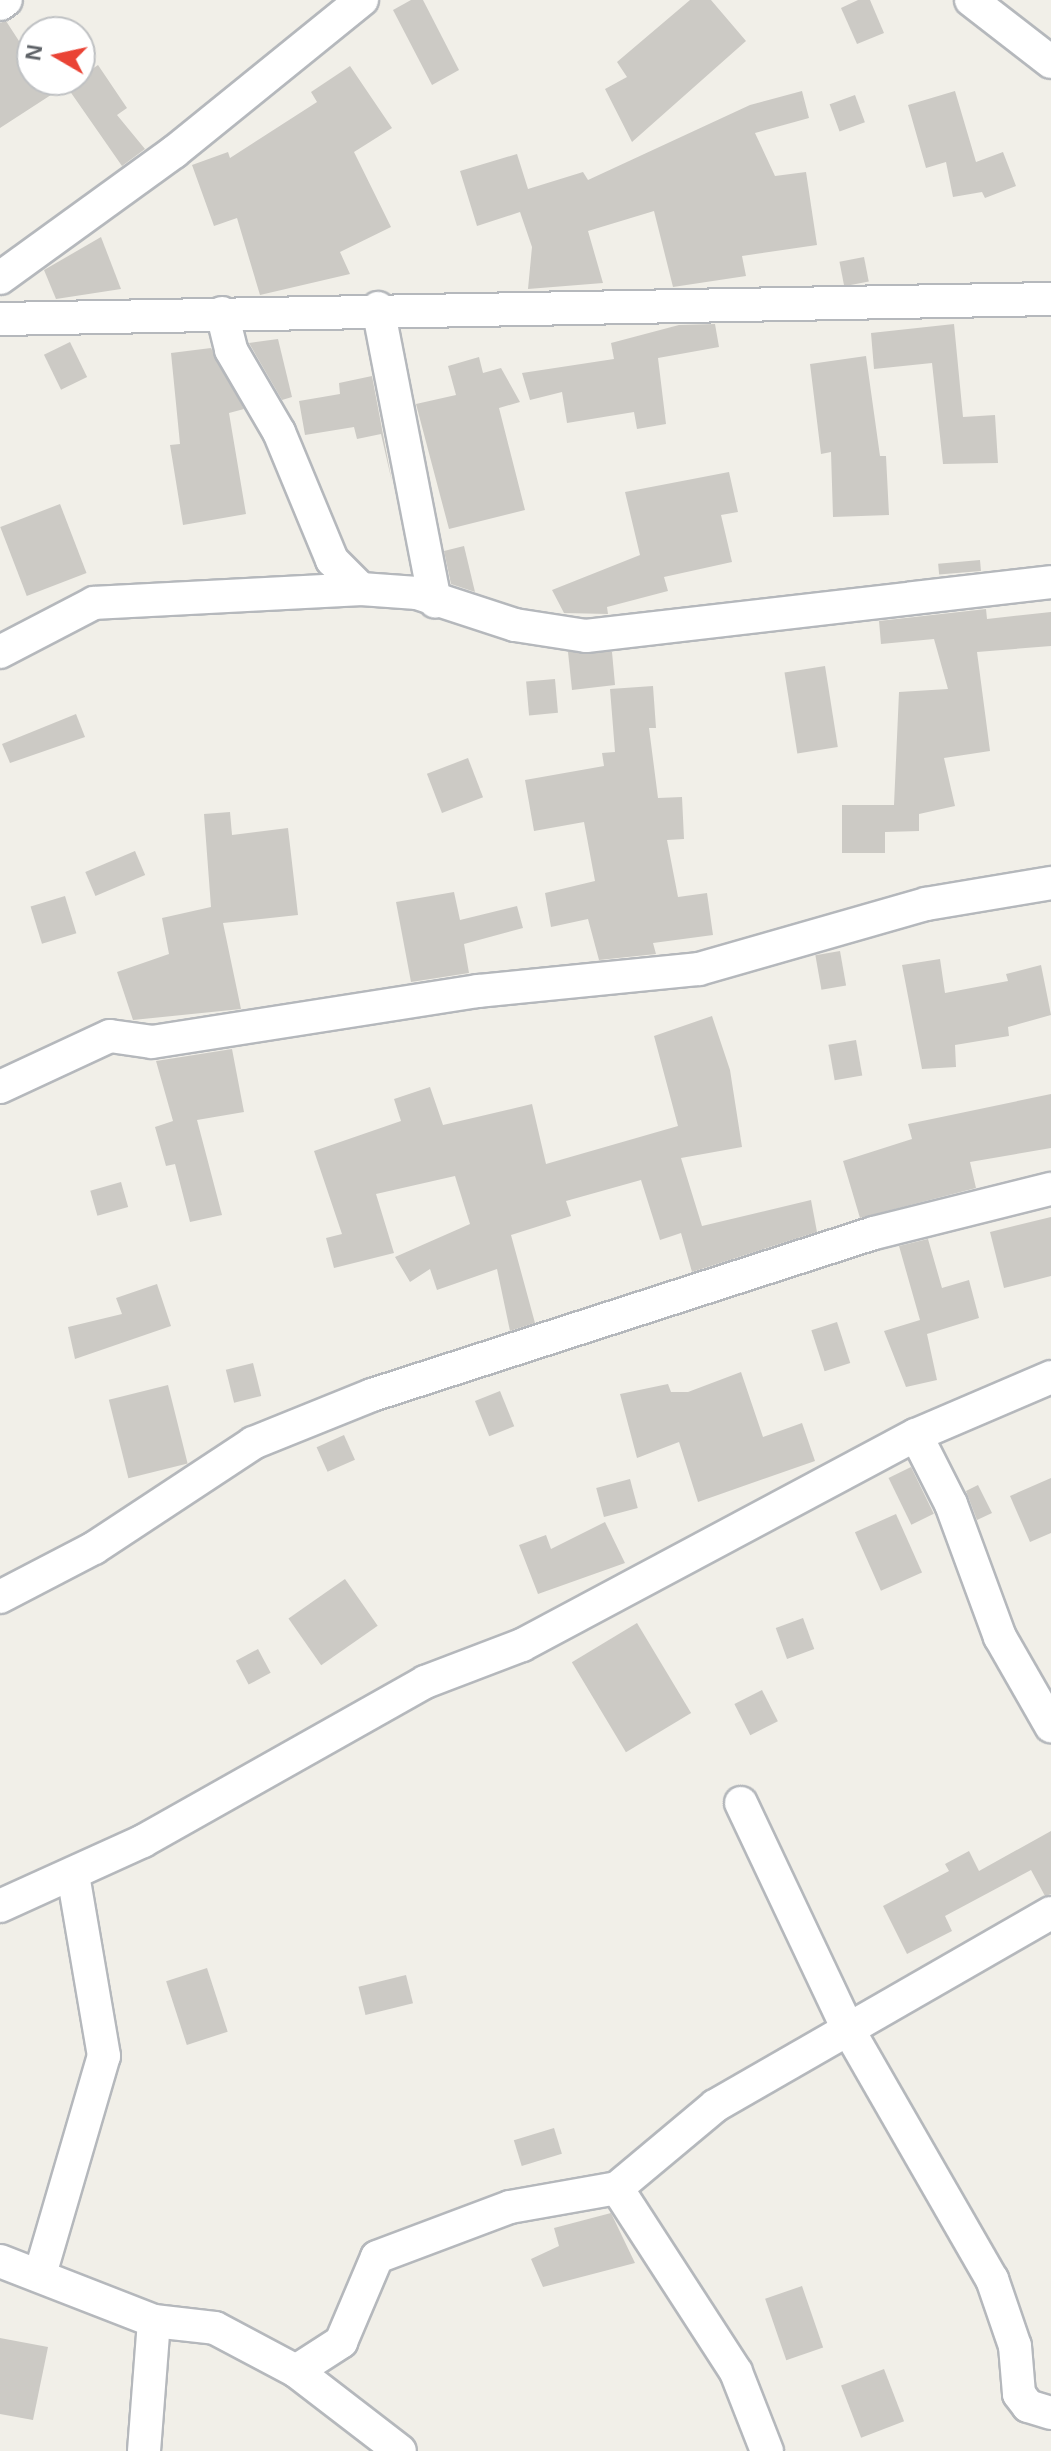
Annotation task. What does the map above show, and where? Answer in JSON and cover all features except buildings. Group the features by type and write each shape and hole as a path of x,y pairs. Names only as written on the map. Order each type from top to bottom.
{"street":[{"path":"0,4 6,0"},
{"path":"0,278 174,152 362,0"},
{"path":"971,0 1051,62"},
{"path":"0,319 378,308 675,311 1051,299"},
{"path":"378,308 435,602"},
{"path":"222,313 231,350 279,432 332,560 361,589"},
{"path":"0,652 94,603 361,589 435,602 586,636 1051,582"},
{"path":"0,1087 110,1036 178,1039 478,991 699,969 926,904 1051,883"},
{"path":"0,1597 94,1548 253,1443 372,1395 874,1233 1051,1189"},
{"path":"0,1906 73,1875 425,1682 522,1645 916,1435 1051,1377"},
{"path":"916,1435 951,1504 1000,1637 1051,1726"},
{"path":"741,1803 848,2029 992,2279 1015,2346 1019,2394 1028,2406 1051,2413"},
{"path":"41,2271 104,2056 73,1875"},
{"path":"296,2371 341,2342 377,2257 510,2207 617,2188 715,2106 1051,1913"},
{"path":"617,2188 736,2372 767,2451"},
{"path":"0,2261 41,2271 154,2321 215,2328 296,2371 400,2451"},
{"path":"144,2451 154,2321"}]}
